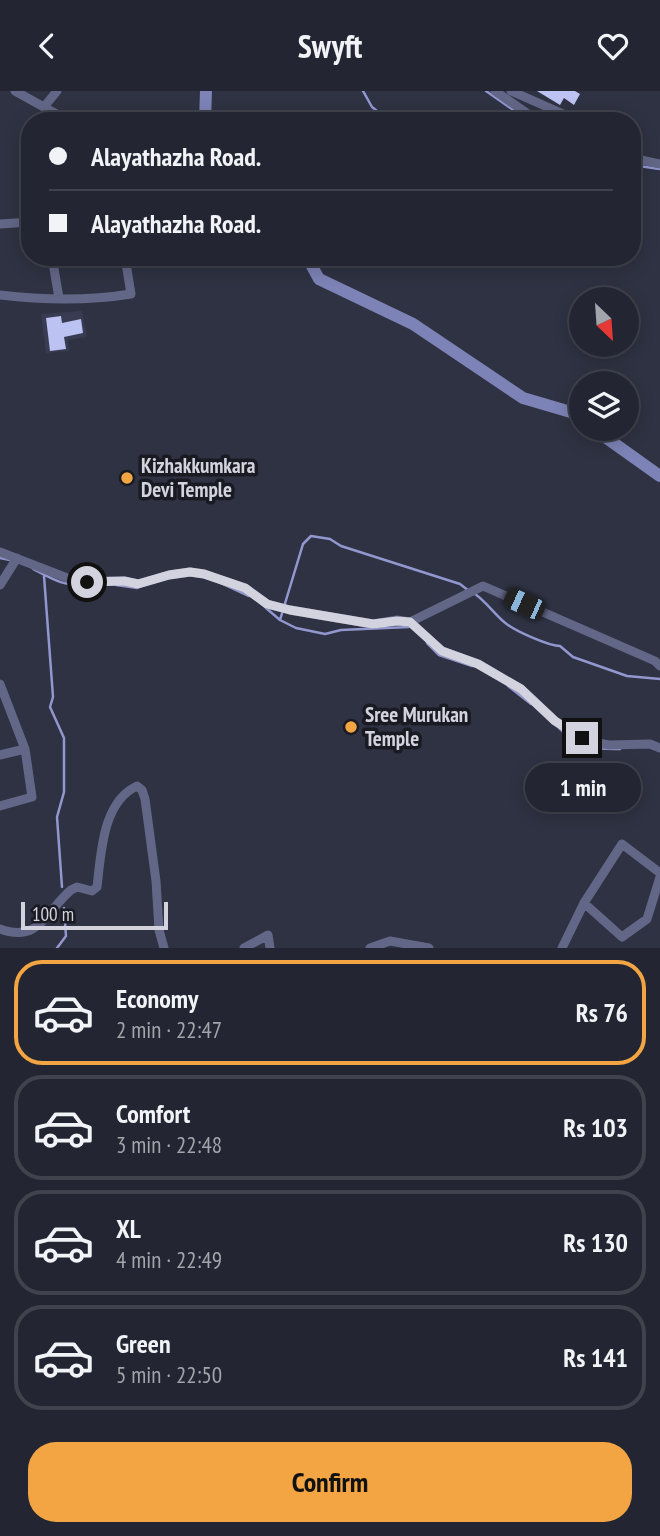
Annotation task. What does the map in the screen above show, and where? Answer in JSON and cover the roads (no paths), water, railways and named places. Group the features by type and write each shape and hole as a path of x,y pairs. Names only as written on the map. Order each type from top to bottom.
{"main road":[{"path":"205,112 206,91"},
{"path":"312,266 319,279 413,324 523,398 569,412"},
{"path":"611,441 660,476"}],"street":[{"path":"15,91 53,112"},
{"path":"44,107 57,91"},
{"path":"495,91 525,112"},
{"path":"511,91 559,112"},
{"path":"643,160 660,163"},
{"path":"0,224 21,223"},
{"path":"54,266 60,298"},
{"path":"0,295 60,298 131,294 126,266"},
{"path":"0,552 82,582 124,581 138,584 169,575 190,572 204,574 245,588 267,604 373,624 410,622 482,586 655,661 660,666"},
{"path":"0,585 17,558"},
{"path":"410,622 442,651 478,664 521,689 555,721 587,741 609,745 650,744 660,748"},
{"path":"0,684 25,749 32,797 0,806"},
{"path":"0,755 25,749"},
{"path":"0,929 19,934 35,930 71,890 77,887 92,891 97,887 108,821 124,795 137,786 142,790 145,799 156,881 159,930 164,948"},
{"path":"562,948 584,903 622,844 660,875 647,919 622,937 584,903"},
{"path":"244,948 268,935 270,948"},
{"path":"370,948 390,941 429,948"}],"waterway":[{"path":"363,91 372,107 378,112"},
{"path":"486,91 516,112"},
{"path":"641,166 660,169"},
{"path":"280,620 303,544 311,536 330,539 341,546 460,584 469,591"},
{"path":"0,558 10,560"},
{"path":"33,569 64,583 85,585"},
{"path":"44,576 53,697 50,707 64,738 64,792 57,817 62,887"},
{"path":"221,583 249,596"},
{"path":"116,585 137,588"},
{"path":"475,594 508,625 534,638 560,646 573,657 627,676 660,679"},
{"path":"266,608 280,620 296,628 325,634 341,630 409,627"},
{"path":"427,643 439,655 472,666"},
{"path":"508,686 531,704"},
{"path":"557,726 571,738 586,745 602,749 620,749"},
{"path":"57,948 66,936 64,908"}],"place":[{"name":"Kizhakkumkara Devi Temple","path":"127,478"},
{"name":"Sree Murukan Temple","path":"351,727"}]}
